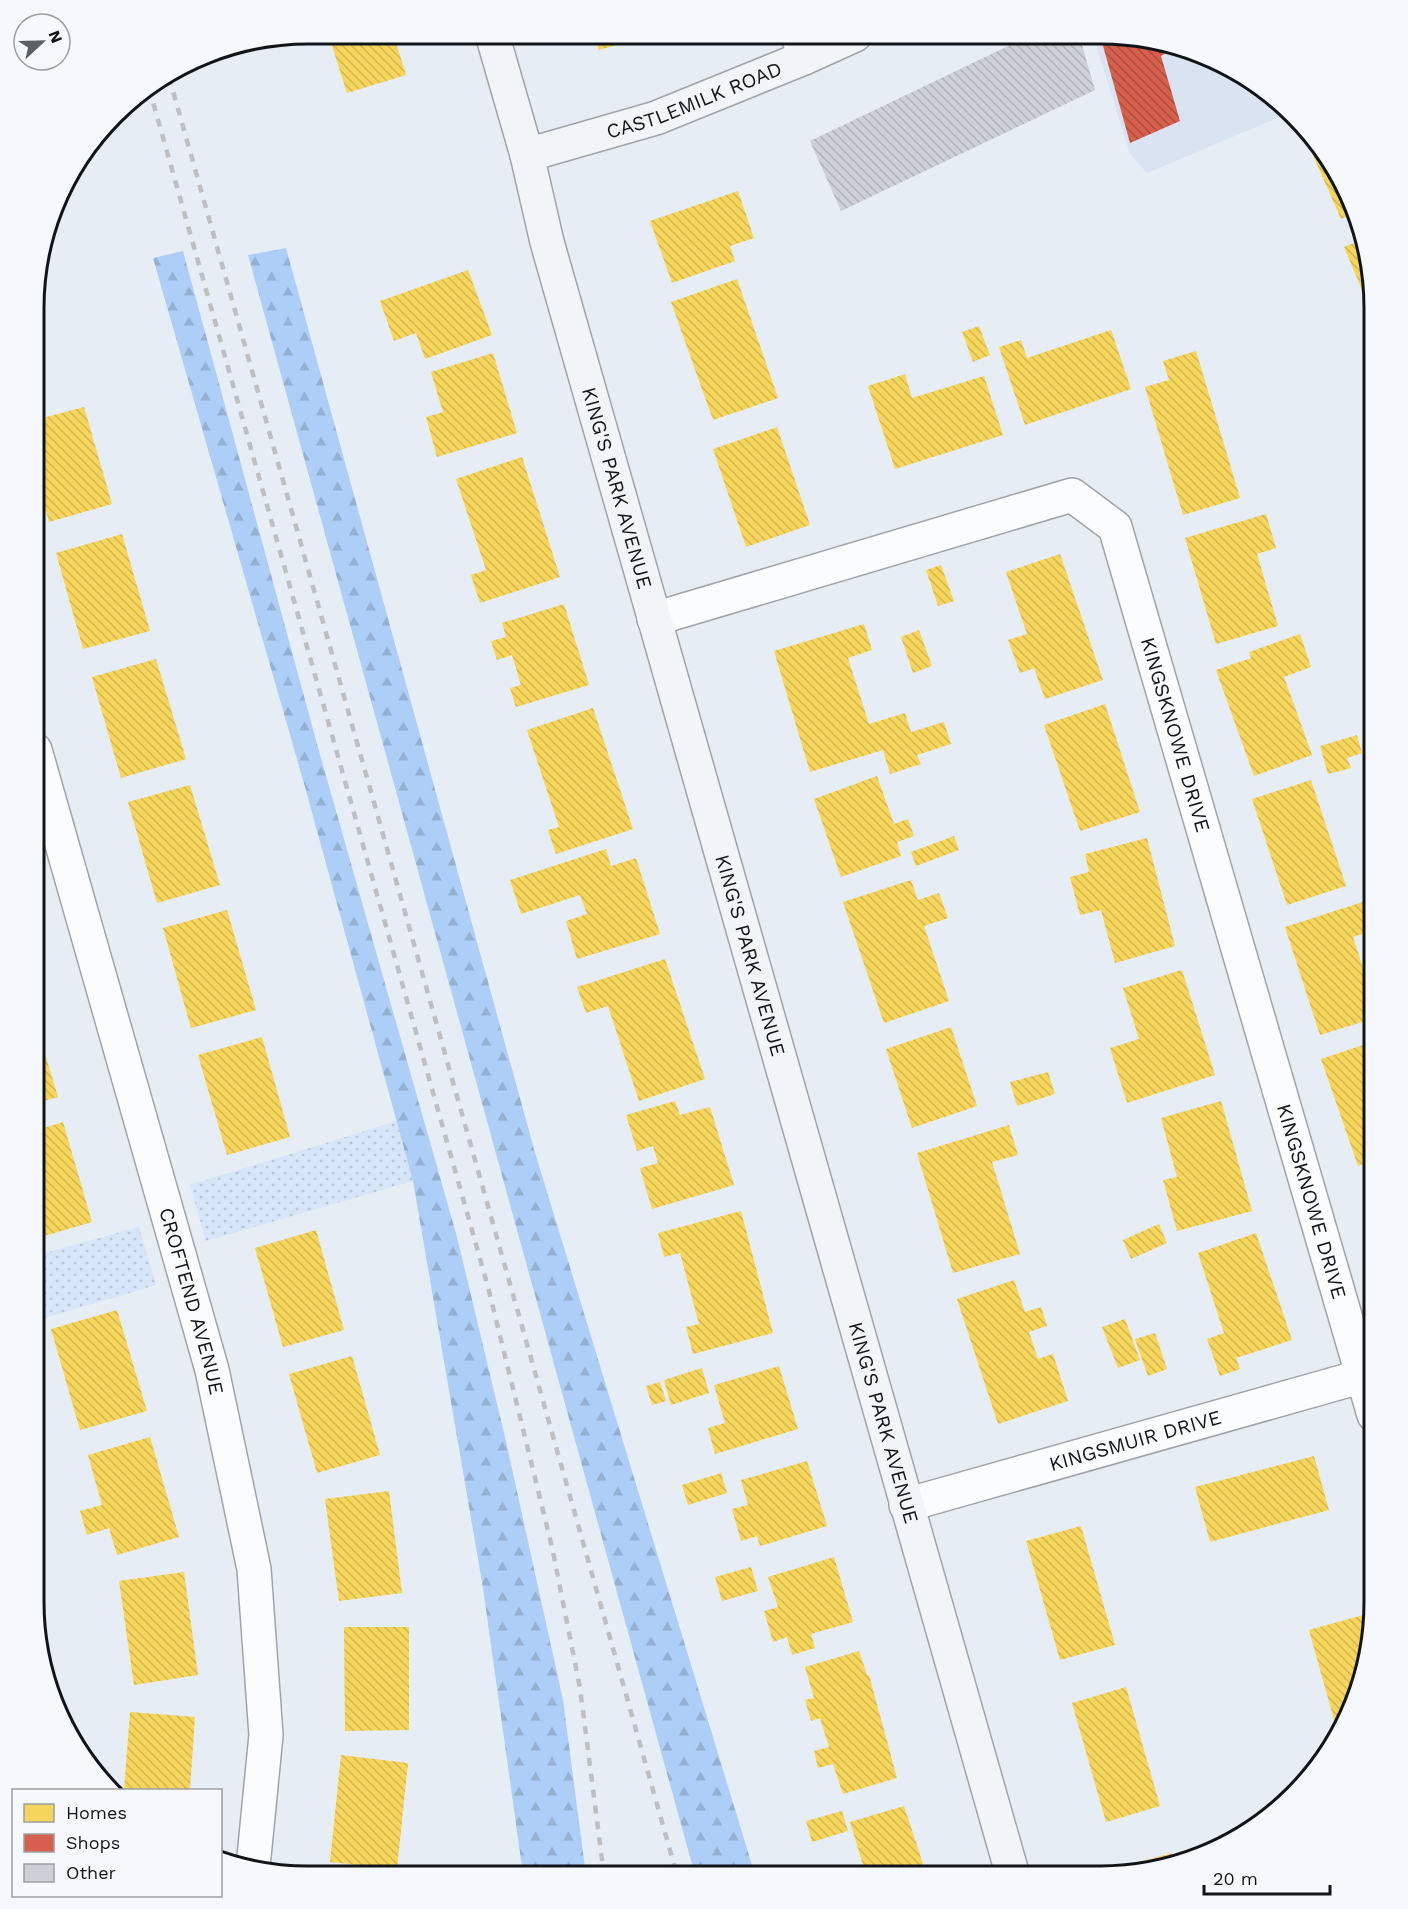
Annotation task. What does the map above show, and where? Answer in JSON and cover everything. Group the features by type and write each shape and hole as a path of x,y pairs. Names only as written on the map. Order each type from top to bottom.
{"main road":[{"name":"KING'S PARK AVENUE","path":"495,44 527,155 547,242 1010,1865"},
{"name":"CASTLEMILK ROAD","path":"527,155 656,118 801,46"}],"street":[{"name":"KINGSKNOWE DRIVE","path":"654,619 1072,495 1115,527 1364,1380"},
{"name":"CROFTEND AVENUE","path":"44,785 212,1370 254,1569 266,1735 254,1859"},
{"name":"KINGSMUIR DRIVE","path":"906,1505 1363,1376"}],"shaded area":[{"path":"1096,44 1118,44 1152,49 1201,64 1247,88 1282,116 1147,173 1130,154"},
{"path":"397,1121 413,1181 206,1241 190,1185"},
{"path":"139,1227 156,1285 44,1318 44,1253"}],"green space":[{"path":"286,248 534,1149 752,1865 692,1865 248,255"},
{"path":"183,251 317,744 457,1237 505,1437 563,1700 585,1865 522,1865 483,1588 413,1181 305,787 153,258"}],"building: Homes":[{"path":"331,44 396,44 406,75 347,93"},
{"path":"597,44 621,44 599,50"},
{"path":"1309,146 1337,191 1347,216 1341,219"},
{"path":"738,191 754,238 730,246 735,261 672,283 650,221"},
{"path":"1356,242 1364,295 1344,247"},
{"path":"468,270 492,335 425,359 416,333 394,341 380,301"},
{"path":"737,279 778,398 713,420 671,302"},
{"path":"979,326 990,355 973,362 962,332"},
{"path":"1111,330 1131,389 1025,425 999,347 1021,340 1027,358"},
{"path":"1196,351 1240,498 1183,515 1145,387 1169,380 1163,361"},
{"path":"493,353 517,433 437,457 426,417 443,412 431,372"},
{"path":"905,374 912,398 984,376 1003,435 895,469 868,386"},
{"path":"84,407 112,504 49,522 44,504 44,418"},
{"path":"777,427 810,525 746,547 713,449"},
{"path":"522,457 560,577 480,603 471,575 486,570 456,479"},
{"path":"1266,514 1276,548 1257,554 1278,626 1216,644 1185,538"},
{"path":"122,534 150,631 83,649 56,553"},
{"path":"1060,554 1103,680 1045,699 1034,668 1020,673 1008,640 1027,634 1006,572"},
{"path":"941,565 954,601 938,606 926,570"},
{"path":"564,604 589,685 516,707 510,688 521,685 512,655 497,660 491,641 506,637 502,623"},
{"path":"864,624 872,650 848,658 869,724 905,713 911,732 944,722 951,744 917,755 921,764 890,774 883,750 810,772 774,651"},
{"path":"919,630 932,666 913,673 901,637"},
{"path":"1300,634 1311,667 1284,677 1312,755 1254,776 1216,670 1251,658 1249,652"},
{"path":"156,659 186,759 121,778 92,677"},
{"path":"1105,704 1140,812 1080,831 1044,725"},
{"path":"593,708 633,829 556,854 548,830 559,827 527,730"},
{"path":"1357,735 1362,753 1347,758 1351,768 1328,774 1320,746"},
{"path":"877,776 894,824 908,819 914,836 897,842 901,856 841,877 814,799"},
{"path":"1311,780 1346,886 1287,905 1252,799"},
{"path":"190,785 220,885 157,903 128,802"},
{"path":"954,836 959,850 916,866 911,852"},
{"path":"1147,838 1175,946 1115,963 1101,910 1080,915 1070,877 1089,872 1085,854"},
{"path":"606,849 611,866 636,858 660,934 577,959 566,921 587,914 580,895 521,914 510,880"},
{"path":"911,880 918,900 939,893 948,918 924,926 949,1001 884,1023 843,902"},
{"path":"1364,902 1364,934 1353,937 1364,971 1364,1021 1320,1035 1285,927"},
{"path":"227,910 256,1010 191,1028 163,928"},
{"path":"665,959 705,1079 639,1101 608,1006 586,1013 577,987"},
{"path":"1182,970 1215,1075 1127,1103 1110,1048 1139,1039 1123,988"},
{"path":"951,1027 977,1106 912,1128 886,1049"},
{"path":"262,1037 290,1137 227,1155 198,1055"},
{"path":"1364,1045 1364,1164 1358,1166 1321,1059"},
{"path":"44,1050 58,1097 44,1101"},
{"path":"1048,1072 1055,1094 1017,1106 1010,1082"},
{"path":"675,1101 680,1115 710,1107 734,1185 652,1209 640,1168 658,1163 653,1146 637,1151 626,1115"},
{"path":"1221,1101 1252,1211 1177,1231 1163,1180 1177,1177 1161,1118"},
{"path":"63,1122 92,1222 44,1236 44,1128"},
{"path":"1009,1125 1018,1155 992,1162 1020,1254 953,1273 917,1153"},
{"path":"741,1211 773,1333 693,1354 686,1327 699,1324 680,1253 664,1257 658,1233"},
{"path":"1159,1224 1167,1243 1131,1259 1123,1240"},
{"path":"316,1230 344,1330 283,1347 255,1248"},
{"path":"1256,1233 1292,1340 1236,1358 1240,1369 1220,1376 1207,1339 1224,1333 1198,1253"},
{"path":"1014,1280 1025,1312 1041,1307 1047,1326 1029,1332 1038,1359 1053,1354 1068,1401 998,1424 957,1299"},
{"path":"117,1310 147,1411 80,1430 51,1329"},
{"path":"1125,1319 1140,1360 1118,1368 1102,1327"},
{"path":"1155,1333 1167,1369 1148,1376 1135,1339"},
{"path":"352,1356 380,1455 317,1473 289,1374"},
{"path":"779,1366 798,1429 715,1454 708,1428 725,1423 714,1385"},
{"path":"702,1368 709,1393 671,1405 664,1380"},
{"path":"660,1382 666,1401 652,1405 646,1386"},
{"path":"150,1437 179,1537 117,1555 109,1528 87,1535 80,1511 102,1505 88,1455"},
{"path":"1314,1456 1329,1510 1210,1542 1195,1487"},
{"path":"807,1461 827,1526 760,1546 757,1536 741,1541 732,1509 748,1505 741,1480"},
{"path":"721,1473 727,1493 688,1505 682,1485"},
{"path":"389,1491 402,1593 339,1601 325,1499"},
{"path":"1081,1526 1115,1645 1060,1660 1026,1541"},
{"path":"834,1557 853,1622 811,1634 815,1648 792,1655 787,1637 773,1642 764,1611 778,1607 768,1577"},
{"path":"751,1567 758,1591 722,1601 715,1577"},
{"path":"184,1572 198,1675 134,1685 119,1581"},
{"path":"1363,1615 1364,1618 1355,1670 1335,1722 1309,1630"},
{"path":"344,1627 409,1627 409,1730 345,1731"},
{"path":"859,1651 867,1675 869,1675 897,1778 843,1794 833,1764 818,1768 814,1751 829,1747 820,1718 811,1721 805,1700 814,1698 805,1667"},
{"path":"1126,1687 1160,1806 1106,1822 1072,1703"},
{"path":"130,1712 195,1717 190,1789 124,1789"},
{"path":"341,1755 408,1763 397,1865 330,1862"},
{"path":"904,1806 923,1865 863,1865 850,1822"},
{"path":"842,1811 848,1831 812,1842 806,1821"},
{"path":"1172,1853 1173,1855 1152,1860 1137,1863"}],"building: Shops":[{"path":"1102,44 1135,46 1167,52 1161,56 1180,121 1130,143"}],"building: Other":[{"path":"1012,44 1082,44 1095,90 841,211 810,141"}],"railway":[{"path":"170,82 674,1865"},
{"path":"151,95 488,1287 552,1547 580,1688 603,1865"}]}
